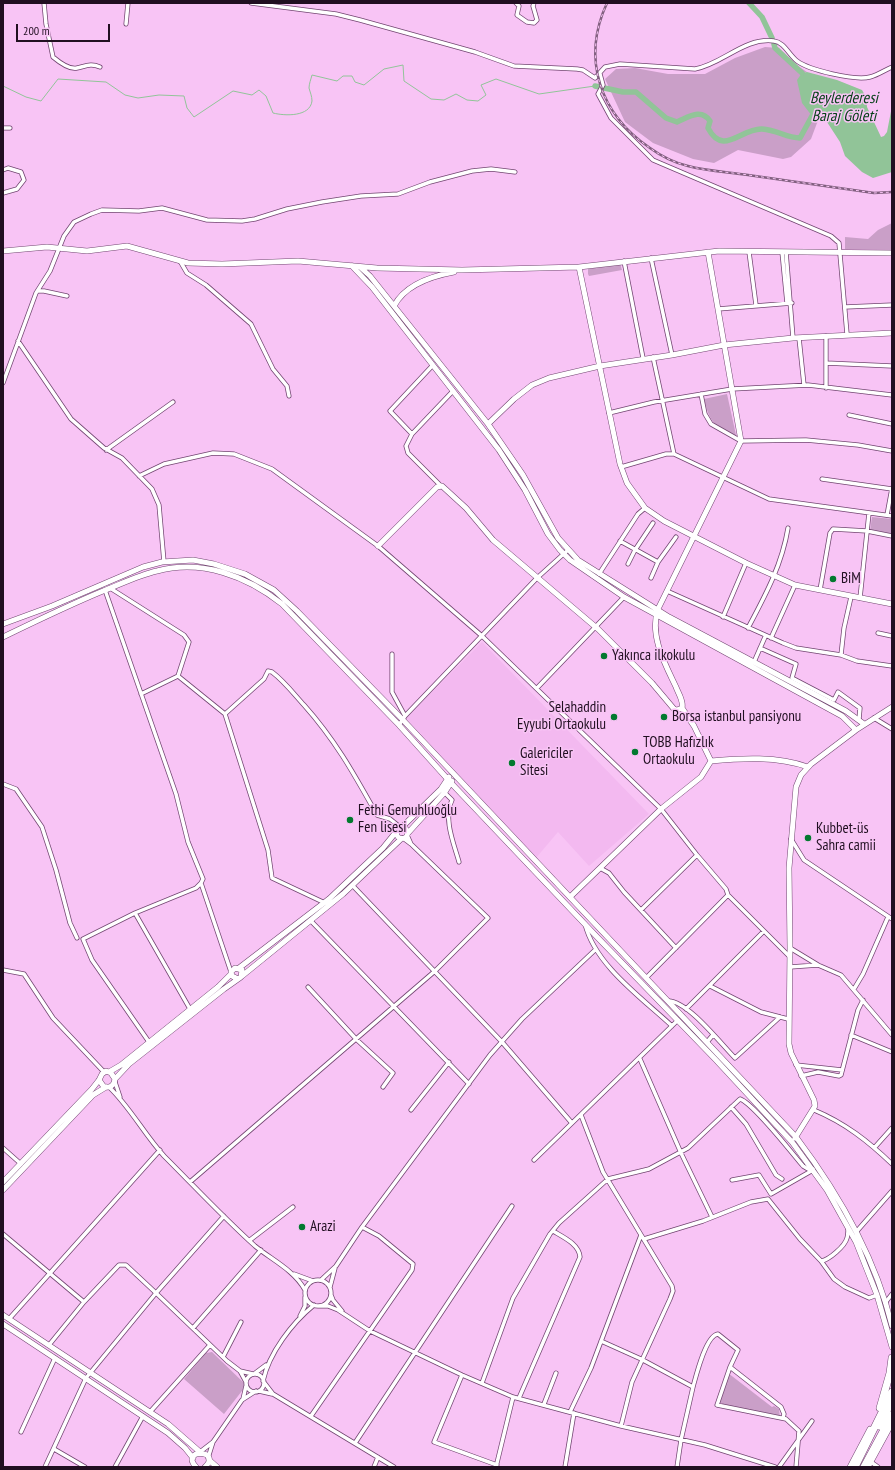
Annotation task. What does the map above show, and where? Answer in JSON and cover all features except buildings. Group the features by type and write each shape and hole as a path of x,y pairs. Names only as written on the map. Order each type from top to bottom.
{"highway":[{"path":"855,1467 879,1414 890,1373 892,1358"},
{"path":"870,1429 892,1392"},
{"path":"876,1445 876,1432 892,1402"},
{"path":"864,1467 892,1415"}],"main road":[{"path":"3,251 47,247 87,251 127,246 180,261 222,264 298,261 351,266 462,270 579,267 624,260 708,252 892,253"},
{"path":"708,252 740,441 657,612 655,631 669,672 682,702 682,708 694,726 710,761"},
{"path":"351,266 372,287 499,450 525,490 548,534 581,568 624,597 657,612 754,662 859,719 864,724"},
{"path":"360,266 370,276 488,424 523,475 565,552 657,612 842,716 856,730"},
{"path":"579,267 621,467 627,483 644,508 746,563 795,585 892,604"},
{"path":"394,306 418,283 431,277 462,270"},
{"path":"488,424 514,399 532,385 549,378 600,366 724,345 847,334 892,333"},
{"path":"378,546 440,485 447,489 493,540 536,578 596,627 652,683 674,709 677,710 682,708"},
{"path":"3,624 52,606 143,567 164,562 193,560 214,564 245,574 274,590 404,718 454,775 796,1137 834,1190 857,1231 885,1303 892,1316"},
{"path":"3,637 63,607 158,570 197,567 228,573 247,581 268,593 282,604 399,725 449,780 792,1142 813,1169 848,1225 877,1295 892,1347"},
{"path":"792,1142 814,1110 814,1100 796,1065 789,1044 789,868 796,787 801,775 808,767 864,724 892,707"},
{"path":"710,761 752,759 777,760 796,763 808,767"},
{"path":"570,897 661,809 701,777 710,761"},
{"path":"3,1190 93,1096 115,1081 129,1064 343,894 405,836 443,791 449,780 454,775"},
{"path":"3,1182 99,1080 100,1076 121,1065 218,987 231,973 325,903 384,848 399,829 443,791"},
{"path":"399,829 406,828 405,836"},
{"path":"399,829 397,835 405,836"},
{"path":"238,968 242,972 240,977"},
{"path":"231,973 234,979 240,977"},
{"path":"106,1072 113,1074 115,1081"},
{"path":"99,1080 101,1085 108,1087"},
{"path":"888,1309 892,1326"},
{"path":"3,1315 168,1424 200,1452 205,1454 217,1467"},
{"path":"3,1324 168,1432 186,1448 193,1458 193,1463 196,1467"},
{"path":"870,1464 892,1423"},
{"path":"850,1467 870,1429"},
{"path":"193,1458 200,1452"},
{"path":"205,1467 208,1459"}],"street":[{"path":"44,3 46,24 53,57 70,67 76,68 91,65 100,67"},
{"path":"126,24 128,3"},
{"path":"251,3 336,14 475,52 514,66 577,68 596,78 604,67 620,64 695,69 707,67 728,54 750,44 770,41 780,43 796,61 817,70 857,78 870,77 892,67"},
{"path":"516,3 519,6 518,17 534,24 537,20 533,6 534,3"},
{"path":"600,74 603,85 598,94 611,118 652,160 832,236 839,243 847,334"},
{"path":"3,128 10,128"},
{"path":"3,170 8,168 21,172 24,180 17,189 3,192"},
{"path":"3,383 38,291 50,270 70,226 91,214 102,210 139,211 162,208 207,220 242,221 255,219 287,209 322,202 361,196 398,194 430,182 472,171 491,169 515,172"},
{"path":"750,252 756,305"},
{"path":"784,252 789,303 804,385"},
{"path":"651,258 672,355"},
{"path":"624,260 643,358"},
{"path":"180,261 188,273 206,285 251,324 273,369 287,386 289,396"},
{"path":"38,291 44,290 67,296"},
{"path":"718,309 789,303"},
{"path":"845,307 892,305"},
{"path":"826,336 826,388"},
{"path":"18,341 67,414 106,450 122,458 152,489 159,505 164,562"},
{"path":"653,356 674,454"},
{"path":"826,363 892,366"},
{"path":"412,434 390,411 433,365"},
{"path":"609,413 663,400 732,389 804,385 892,395"},
{"path":"440,485 407,450 406,443 412,434 453,390"},
{"path":"701,394 705,414 711,424 740,441 806,440 858,445 892,451"},
{"path":"106,450 173,402"},
{"path":"849,416 892,424"},
{"path":"139,476 164,464 213,453 234,454 272,469 378,546 482,636 661,809 726,890 728,895 763,932 790,957"},
{"path":"621,467 666,454 674,454 769,499 892,516"},
{"path":"822,479 892,489 887,515"},
{"path":"599,574 638,514 644,508"},
{"path":"860,598 869,513"},
{"path":"628,564 634,550 653,523"},
{"path":"748,628 784,553 788,528"},
{"path":"820,591 831,531 835,528 892,536"},
{"path":"651,578 658,562 676,537"},
{"path":"620,541 658,562"},
{"path":"399,725 536,578 565,552"},
{"path":"723,617 746,563"},
{"path":"771,638 795,585"},
{"path":"108,589 188,638 189,646 178,676 140,694"},
{"path":"108,589 140,694 176,794 188,842 202,876 201,883 228,960 231,973"},
{"path":"668,591 765,636 796,648 840,655 856,661 892,666"},
{"path":"537,688 624,597"},
{"path":"840,655 851,597"},
{"path":"878,633 892,636"},
{"path":"754,662 765,636"},
{"path":"760,648 796,664 792,678 834,700 838,692 860,708 859,719"},
{"path":"392,654 392,692 404,718"},
{"path":"225,714 264,679 268,671 272,672 298,697 331,736 359,782 377,816 394,822 399,829"},
{"path":"178,676 225,714 268,850 272,878 325,903"},
{"path":"874,718 892,729"},
{"path":"3,784 16,789 42,827 56,870 70,923 77,938"},
{"path":"443,791 452,800 449,806 450,828 459,862"},
{"path":"190,1182 357,1040 435,971 488,918 411,844 405,836"},
{"path":"791,838 804,860 890,918 863,974 854,989"},
{"path":"641,910 697,855"},
{"path":"600,868 609,873 676,948"},
{"path":"149,1042 92,960 83,939 135,913 196,888 201,883"},
{"path":"354,887 502,1042 571,1122"},
{"path":"646,978 728,895"},
{"path":"135,913 190,1009"},
{"path":"310,920 469,1084"},
{"path":"584,923 588,938 601,959 636,994 672,1026"},
{"path":"686,1009 763,932"},
{"path":"790,948 841,975 892,1036"},
{"path":"346,1315 333,1300 330,1287 331,1277 336,1266 362,1227 502,1042 522,1019 595,950"},
{"path":"228,960 238,968"},
{"path":"790,967 818,964"},
{"path":"3,969 24,974 53,1018 106,1072"},
{"path":"710,986 761,1012 788,1019"},
{"path":"308,987 357,1040 394,1073 383,1087"},
{"path":"801,1076 818,1072 839,1076 842,1070 858,1010 863,1000"},
{"path":"668,1001 676,1002 686,1009 735,1058 780,1018"},
{"path":"534,1160 571,1122 581,1115 640,1059 678,1020"},
{"path":"707,1042 713,1035"},
{"path":"851,1035 892,1052"},
{"path":"640,1059 681,1153 712,1217"},
{"path":"411,1110 449,1062"},
{"path":"796,1065 842,1070"},
{"path":"115,1081 120,1098"},
{"path":"108,1087 120,1098 142,1130 190,1182 261,1250 291,1272 301,1282 305,1290 305,1306 296,1324"},
{"path":"482,1383 513,1298 553,1231 608,1179 649,1169 681,1153 720,1119 740,1099 743,1100 767,1124 803,1166 808,1169 813,1169"},
{"path":"731,1107 746,1124 776,1175 782,1179"},
{"path":"814,1110 832,1118 857,1133 892,1164"},
{"path":"581,1115 600,1165 668,1277 673,1291 641,1359 632,1382 621,1426"},
{"path":"874,1148 892,1128"},
{"path":"3,1148 20,1164"},
{"path":"9,1319 160,1150"},
{"path":"732,1180 758,1175 771,1194 813,1169"},
{"path":"857,1231 892,1191"},
{"path":"644,1239 712,1217 751,1202 768,1199 800,1239 821,1261 834,1279 845,1287 869,1298 877,1295"},
{"path":"355,1442 512,1206"},
{"path":"250,1240 293,1207"},
{"path":"45,1467 90,1372 156,1293 224,1216"},
{"path":"821,1261 825,1260 847,1238 848,1225"},
{"path":"311,1416 412,1270 413,1264 379,1236 362,1227"},
{"path":"519,1398 580,1257 576,1246 553,1231"},
{"path":"3,1234 84,1302"},
{"path":"565,1467 572,1413 642,1235"},
{"path":"193,1328 261,1250"},
{"path":"49,1346 84,1302 118,1266 122,1264 126,1265 210,1345 240,1371 251,1391 273,1394 355,1442 394,1467"},
{"path":"305,1290 309,1283 321,1280 336,1266"},
{"path":"291,1272 313,1281"},
{"path":"321,1280 330,1287"},
{"path":"320,1306 328,1301 331,1294"},
{"path":"885,1303 892,1294"},
{"path":"305,1296 314,1306 328,1306 370,1330 414,1352 462,1375 514,1397 621,1426 681,1440 775,1467"},
{"path":"200,1452 213,1442 242,1400 247,1378 267,1364 296,1324 314,1306"},
{"path":"223,1357 241,1322"},
{"path":"683,1467 677,1465 693,1387 705,1350 715,1334 718,1334 738,1350 730,1366 717,1405 786,1419"},
{"path":"601,1341 641,1359 693,1387"},
{"path":"150,1412 210,1345"},
{"path":"21,1432 55,1358"},
{"path":"242,1400 262,1388 267,1364"},
{"path":"730,1366 781,1407 783,1418 799,1431 800,1437 796,1467"},
{"path":"240,1371 261,1376 273,1394"},
{"path":"544,1404 556,1373"},
{"path":"462,1375 434,1442 496,1466 514,1397"},
{"path":"114,1467 143,1416"},
{"path":"779,1467 812,1421"},
{"path":"208,1459 213,1442"},
{"path":"54,1449 85,1467"},
{"path":"374,1467 378,1457"},
{"path":"870,1464 878,1467"}],"shaded area":[{"path":"765,47 779,48 792,62 807,72 802,73 820,115 811,139 791,157 783,159 738,150 714,163 693,159 653,143 625,122 605,79 616,69 635,68 668,74 705,74 735,58"},
{"path":"892,223 892,250 845,249 845,237 868,239 878,230"},
{"path":"620,263 622,270 589,276 588,274 588,269"},
{"path":"727,394 736,435 734,437 717,426 708,413 704,399"},
{"path":"872,517 892,519 892,534 870,531"},
{"path":"482,642 649,814 589,866 558,832 536,858 406,718"},
{"path":"212,1352 245,1384 245,1387 224,1414 184,1379 206,1353"},
{"path":"728,1373 772,1407 774,1406 779,1409 780,1417 778,1418 719,1403"}],"water":[{"name":"Beylerderesi Baraj Göleti","path":"807,72 837,80 862,90 866,97 867,107 881,137 887,132 892,106 892,172 873,178 862,172 845,156 840,142 827,122 820,115 812,116 802,103 797,80 802,73"}],"waterway":[{"path":"749,3 762,17 772,38"},
{"path":"774,44 775,48 802,73"},
{"path":"3,86 26,97 41,101 58,79 106,82 125,95 138,98 159,95 184,96 187,108 194,117 233,91 252,95 259,90 266,96 273,113 284,115 302,113 307,110 312,101 309,88 312,75 337,81 343,76 352,76 355,82 364,85 384,69 403,65 404,81 431,99 444,100 456,94 467,100 478,101 486,95 481,85 496,79 539,94 595,86"},
{"path":"595,86 623,92 636,92 666,118 677,122 690,116 699,114 703,115 710,121 708,128 714,136 720,140 726,141 747,132 762,129 790,137 800,138 812,116"}],"railway":[{"path":"607,3 599,24 596,44 596,65 600,84 608,102 619,119 633,134 654,151 678,163 703,169 874,193 892,192"}],"place":[{"name":"BiM","path":"833,579"},
{"name":"Yakınca ilkokulu","path":"604,656"},
{"name":"Selahaddin Eyyubi Ortaokulu","path":"614,717"},
{"name":"Borsa istanbul pansiyonu","path":"664,717"},
{"name":"TOBB Hafızlık Ortaokulu","path":"635,752"},
{"name":"Galericiler Sitesi","path":"512,763"},
{"name":"Fethi Gemuhluoğlu Fen lisesi","path":"350,820"},
{"name":"Kubbet-üs Sahra camii","path":"808,838"},
{"name":"Arazi","path":"302,1227"}]}
